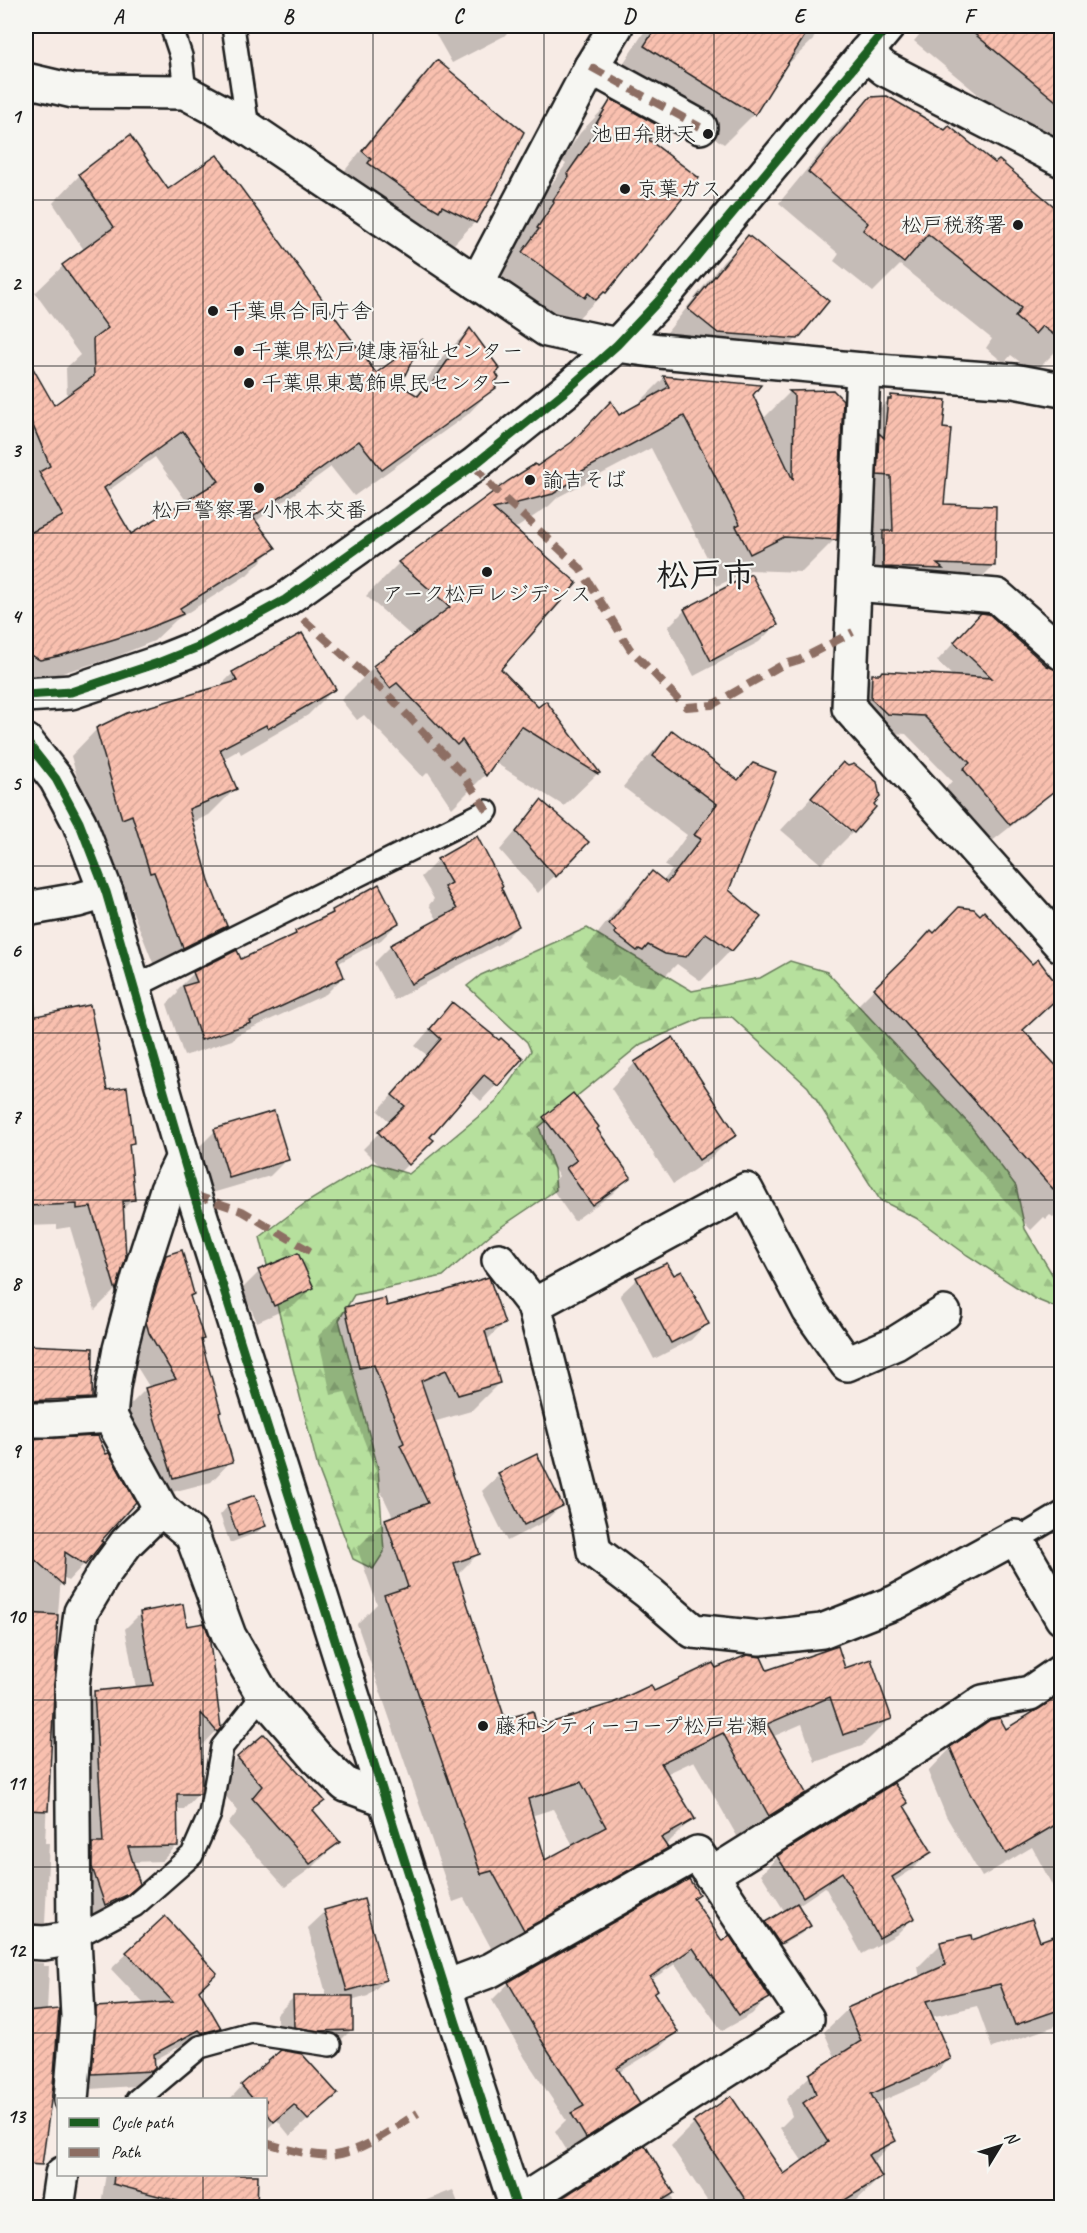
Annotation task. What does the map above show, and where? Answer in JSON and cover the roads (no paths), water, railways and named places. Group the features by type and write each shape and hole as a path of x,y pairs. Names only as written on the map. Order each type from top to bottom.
{"street":[{"path":"477,283 591,67 616,26"},
{"path":"26,695 71,692 198,647 285,600 474,465 617,345 666,293 888,26"},
{"path":"865,53 885,69 1062,160"},
{"path":"591,67 699,127"},
{"path":"26,80 73,91 185,92 225,113 548,330 617,345 863,370 1014,381 1062,390"},
{"path":"863,370 849,708 1062,946"},
{"path":"855,584 998,596 1062,653"},
{"path":"26,741 56,779 79,822 106,892 183,1157 385,1799 516,2206 807,2019 697,1853 492,1970 446,1987"},
{"path":"26,909 78,900 106,892"},
{"path":"183,1157 167,1190 139,1277 120,1349 110,1416 161,1509 192,1534 229,1636 263,1695 318,1759 346,1785 385,1799"},
{"path":"534,1305 746,1190 809,1310 847,1364 896,1343 944,1313"},
{"path":"499,1260 534,1305 591,1527 594,1551 649,1593 693,1631 760,1638 822,1631 896,1602 1015,1537 1062,1618"},
{"path":"26,1420 110,1416"},
{"path":"71,2098 78,2018 74,1938 72,1686 81,1612 105,1572 127,1542 161,1509"},
{"path":"711,1875 935,1735 983,1702 1030,1693 1062,1671"},
{"path":"26,1942 44,1943 74,1938"},
{"path":"57,2208 62,2176"}],"lane":[{"path":"171,26 181,56 185,92"},
{"path":"233,26 248,129"},
{"path":"134,987 487,811"},
{"path":"1017,1540 1062,1513"},
{"path":"74,1938 134,1906 192,1855 210,1814 222,1747 263,1695"},
{"path":"139,2098 200,2047 251,2033 330,2045"}],"place":[{"name":"池田弁財天","path":"708,134"},
{"name":"京葉ガス","path":"625,189"},
{"name":"松戸税務署","path":"1018,225"},
{"name":"千葉県合同庁舎","path":"213,311"},
{"name":"千葉県松戸健康福祉センター","path":"239,351"},
{"name":"千葉県東葛飾県民センター","path":"249,383"},
{"name":"諭吉そば","path":"530,480"},
{"name":"松戸警察署 小根本交番","path":"259,488"},
{"name":"アーク松戸レジデンス","path":"487,572"},
{"name":"藤和シティーコープ松戸岩瀬","path":"483,1726"}],"district":[{"name":"松戸市","path":"706,574"}]}
